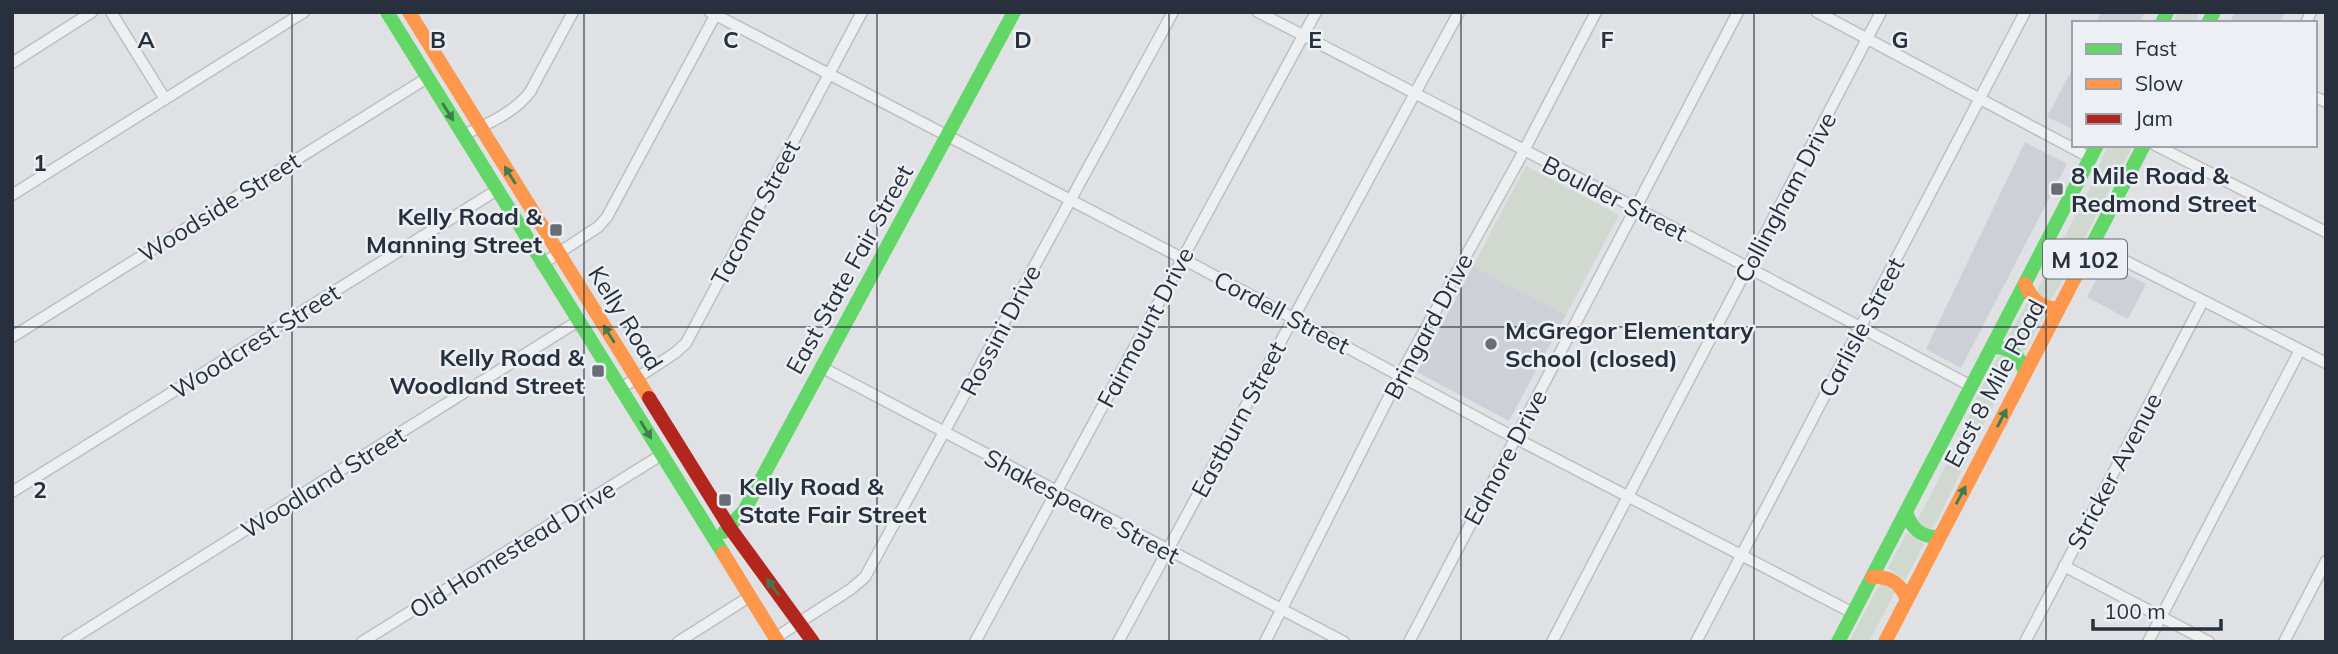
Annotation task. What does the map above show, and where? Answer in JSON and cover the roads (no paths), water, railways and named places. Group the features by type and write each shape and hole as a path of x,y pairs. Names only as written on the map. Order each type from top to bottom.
{"main road":[{"name":"Kelly Road","path":"387,12 776,640"},
{"name":"Kelly Road","path":"409,12 730,528 813,642"},
{"name":"East State Fair Street","path":"714,539 730,528 744,511 1014,12"},
{"name":"East 8 Mile Road","path":"1885,642 2143,147"},
{"name":"East 8 Mile Road","path":"1838,642 2094,152"},
{"path":"2025,284 2035,303 2046,308 2059,308"},
{"path":"1992,347 2004,347 2014,351 2021,359 2025,373"},
{"path":"1906,512 1915,532 1926,537 1939,537"},
{"path":"1872,576 1894,579 1907,599"}],"street":[{"path":"12,62 92,12"},
{"path":"111,12 166,99"},
{"path":"12,195 304,12"},
{"path":"463,135 480,128 520,103 573,12"},
{"name":"Tacoma Street","path":"620,389 686,343 862,12"},
{"name":"Rossini Drive","path":"776,640 865,578 1173,12"},
{"name":"Boulder Street","path":"1258,12 1971,386"},
{"name":"Fairmount Drive","path":"975,642 1317,12"},
{"name":"Eastburn Street","path":"1118,642 1459,12"},
{"name":"Bringard Drive","path":"1265,642 1400,375 1596,12"},
{"name":"Edmore Drive","path":"1409,642 1738,12"},
{"path":"1817,12 1980,98 2072,142"},
{"name":"Collingham Drive","path":"1552,642 1881,12"},
{"name":"Carlisle Street","path":"1696,642 2025,12"},
{"path":"542,264 598,227 607,217 714,13"},
{"name":"Cordell Street","path":"714,13 1853,614"},
{"name":"Woodside Street","path":"12,337 427,78"},
{"path":"2159,147 2326,232"},
{"name":"Woodcrest Street","path":"12,492 497,190"},
{"path":"2092,244 2326,363"},
{"name":"Stricker Avenue","path":"2025,642 2203,301"},
{"name":"Woodland Street","path":"67,642 578,321"},
{"path":"2148,642 2300,350"},
{"name":"Shakespeare Street","path":"821,368 1344,642"},
{"name":"Old Homestead Drive","path":"362,642 661,455"},
{"path":"2284,642 2326,561"},
{"path":"2064,566 2209,642"},
{"path":"678,642 750,597"}],"place":[{"name":"8 Mile Road & Redmond Street","path":"2057,189"},
{"name":"Kelly Road & Manning Street","path":"556,230"},
{"name":"McGregor Elementary School (closed)","path":"1491,344"},
{"name":"Kelly Road & Woodland Street","path":"598,371"},
{"name":"Kelly Road & State Fair Street","path":"725,500"}]}
